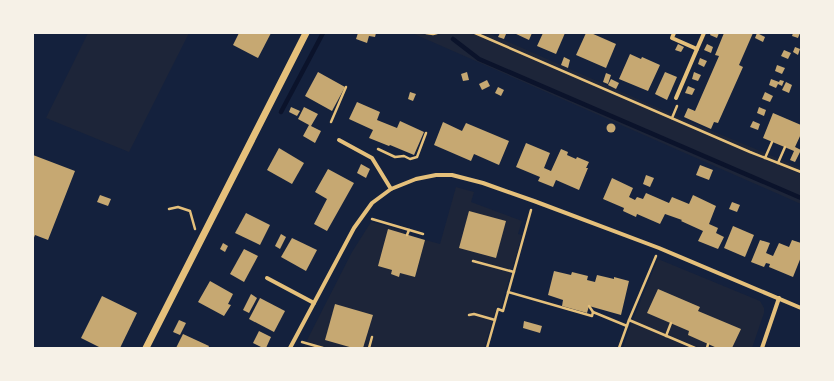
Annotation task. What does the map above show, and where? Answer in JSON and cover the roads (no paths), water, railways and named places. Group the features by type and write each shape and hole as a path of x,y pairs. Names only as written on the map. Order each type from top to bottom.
{"street":[{"path":"146,348 306,33"},
{"path":"674,33 672,38 697,49"},
{"path":"676,98 704,33"},
{"path":"339,140 372,158 391,189"},
{"path":"290,348 361,216 372,203 391,189 416,179 436,175 452,175 483,183 534,201 659,248 801,308"},
{"path":"267,278 314,303"},
{"path":"762,348 779,298"}],"waterway":[{"path":"281,112 323,33"},
{"path":"453,39 479,59 801,198"}]}
